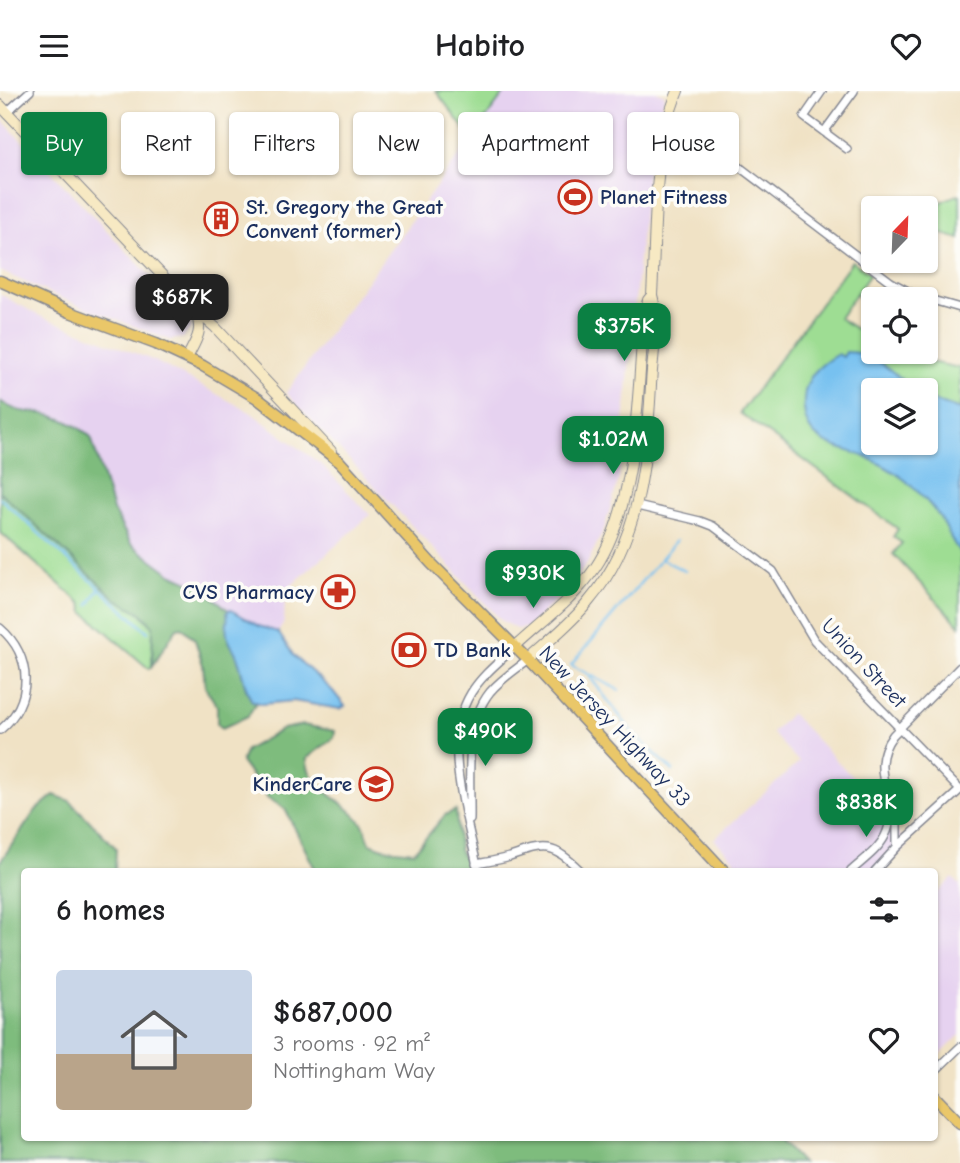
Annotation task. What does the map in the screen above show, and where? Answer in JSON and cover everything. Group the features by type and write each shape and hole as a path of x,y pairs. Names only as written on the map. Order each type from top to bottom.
{"main road":[{"name":"New Jersey Highway 33","path":"0,281 187,358 257,398 340,462 721,868"},
{"path":"938,1100 960,1123"}],"street":[{"path":"30,91 4,108 195,310 215,327 340,462"},
{"path":"671,112 677,91"},
{"path":"822,91 804,117 847,149"},
{"path":"824,132 854,91"},
{"path":"739,168 891,282 915,295 960,308"},
{"path":"469,827 472,745 478,712 493,689 589,602 610,572 637,506 645,467 649,418 658,175"},
{"path":"577,868 570,861 545,848 535,847 477,868 463,801 458,756 461,715 478,683 571,595 594,568 611,537 626,494 644,314 652,295"},
{"path":"187,358 200,330 195,310"},
{"path":"626,494 637,506"},
{"path":"621,512 637,506"},
{"name":"Union Street","path":"637,506 713,526 773,571 814,640 960,790"},
{"path":"0,628 16,644 25,666 26,677 22,701 17,712 0,730"},
{"path":"897,847 897,820 891,812 881,761 889,741 960,667"},
{"path":"878,868 960,790"},
{"path":"854,868 884,840 891,812"},
{"path":"938,1068 960,1048"}],"shaded area":[{"path":"506,91 656,91 665,95 660,112 627,112 627,175 647,175 619,478 604,529 587,564 567,589 526,628 516,629 502,621 286,393 458,157 458,175 613,175 613,112 491,112"},
{"path":"0,118 21,140 21,175 54,175 187,315 191,327 183,338 170,340 0,271"},
{"path":"0,294 40,316 155,361 250,412 322,465 370,515 293,584 285,599 284,623 278,632 259,626 235,611 228,610 204,589 171,574 131,544 113,510 94,444 83,430 52,415 23,413 0,401"},
{"path":"791,713 881,807 907,846 884,868 742,868 714,839 799,762 772,733"},
{"path":"953,878 960,885 960,1035 938,1057 938,892"}],"green space":[{"path":"436,91 506,91 490,112 458,112 458,121"},
{"path":"960,195 960,239 938,232 938,204"},
{"path":"852,261 861,268 861,273 870,274 839,318 861,332 861,364 938,364 960,368 960,626 893,554 902,543 893,537 898,529 740,413"},
{"path":"0,401 21,411 58,418 78,427 91,437 113,510 131,544 171,574 204,589 228,610 228,641 236,652 246,689 256,703 248,716 222,728 217,723 217,706 205,687 203,665 195,640 182,627 177,628 152,666 153,626 141,613 116,599 0,492"},
{"path":"0,492 116,599 141,613 153,627 152,666 149,669 84,612 82,604 0,532"},
{"path":"303,725 335,731 334,738 307,758 308,768 319,785 363,824 370,843 386,849 414,852 445,815 456,810 459,850 469,868 314,868 285,809 267,797 241,762 246,750 283,729"},
{"path":"54,795 70,801 116,848 115,868 21,868 21,1141 781,1141 802,1163 0,1163 0,862 36,810"}],"water":[{"path":"846,352 861,354 861,364 881,364 900,378 861,378 861,455 938,455 938,402 960,410 960,552 936,512 905,480 874,461 821,439 808,425 804,399 810,378 825,362 838,354 843,357"},
{"path":"230,609 259,626 278,632 294,656 332,690 345,706 340,709 293,701 263,704 252,701 228,637 227,612"}],"waterway":[{"path":"0,498 148,632"},
{"path":"619,690 571,665 676,541"},
{"path":"661,559 685,571"},
{"path":"89,605 99,589"},
{"path":"590,677 632,732 673,771"}],"place":[{"name":"Planet Fitness","path":"575,197"},
{"name":"St. Gregory the Great Convent (former)","path":"221,219"},
{"name":"CVS Pharmacy","path":"338,592"},
{"name":"TD Bank","path":"409,650"},
{"name":"KinderCare","path":"376,784"}]}
